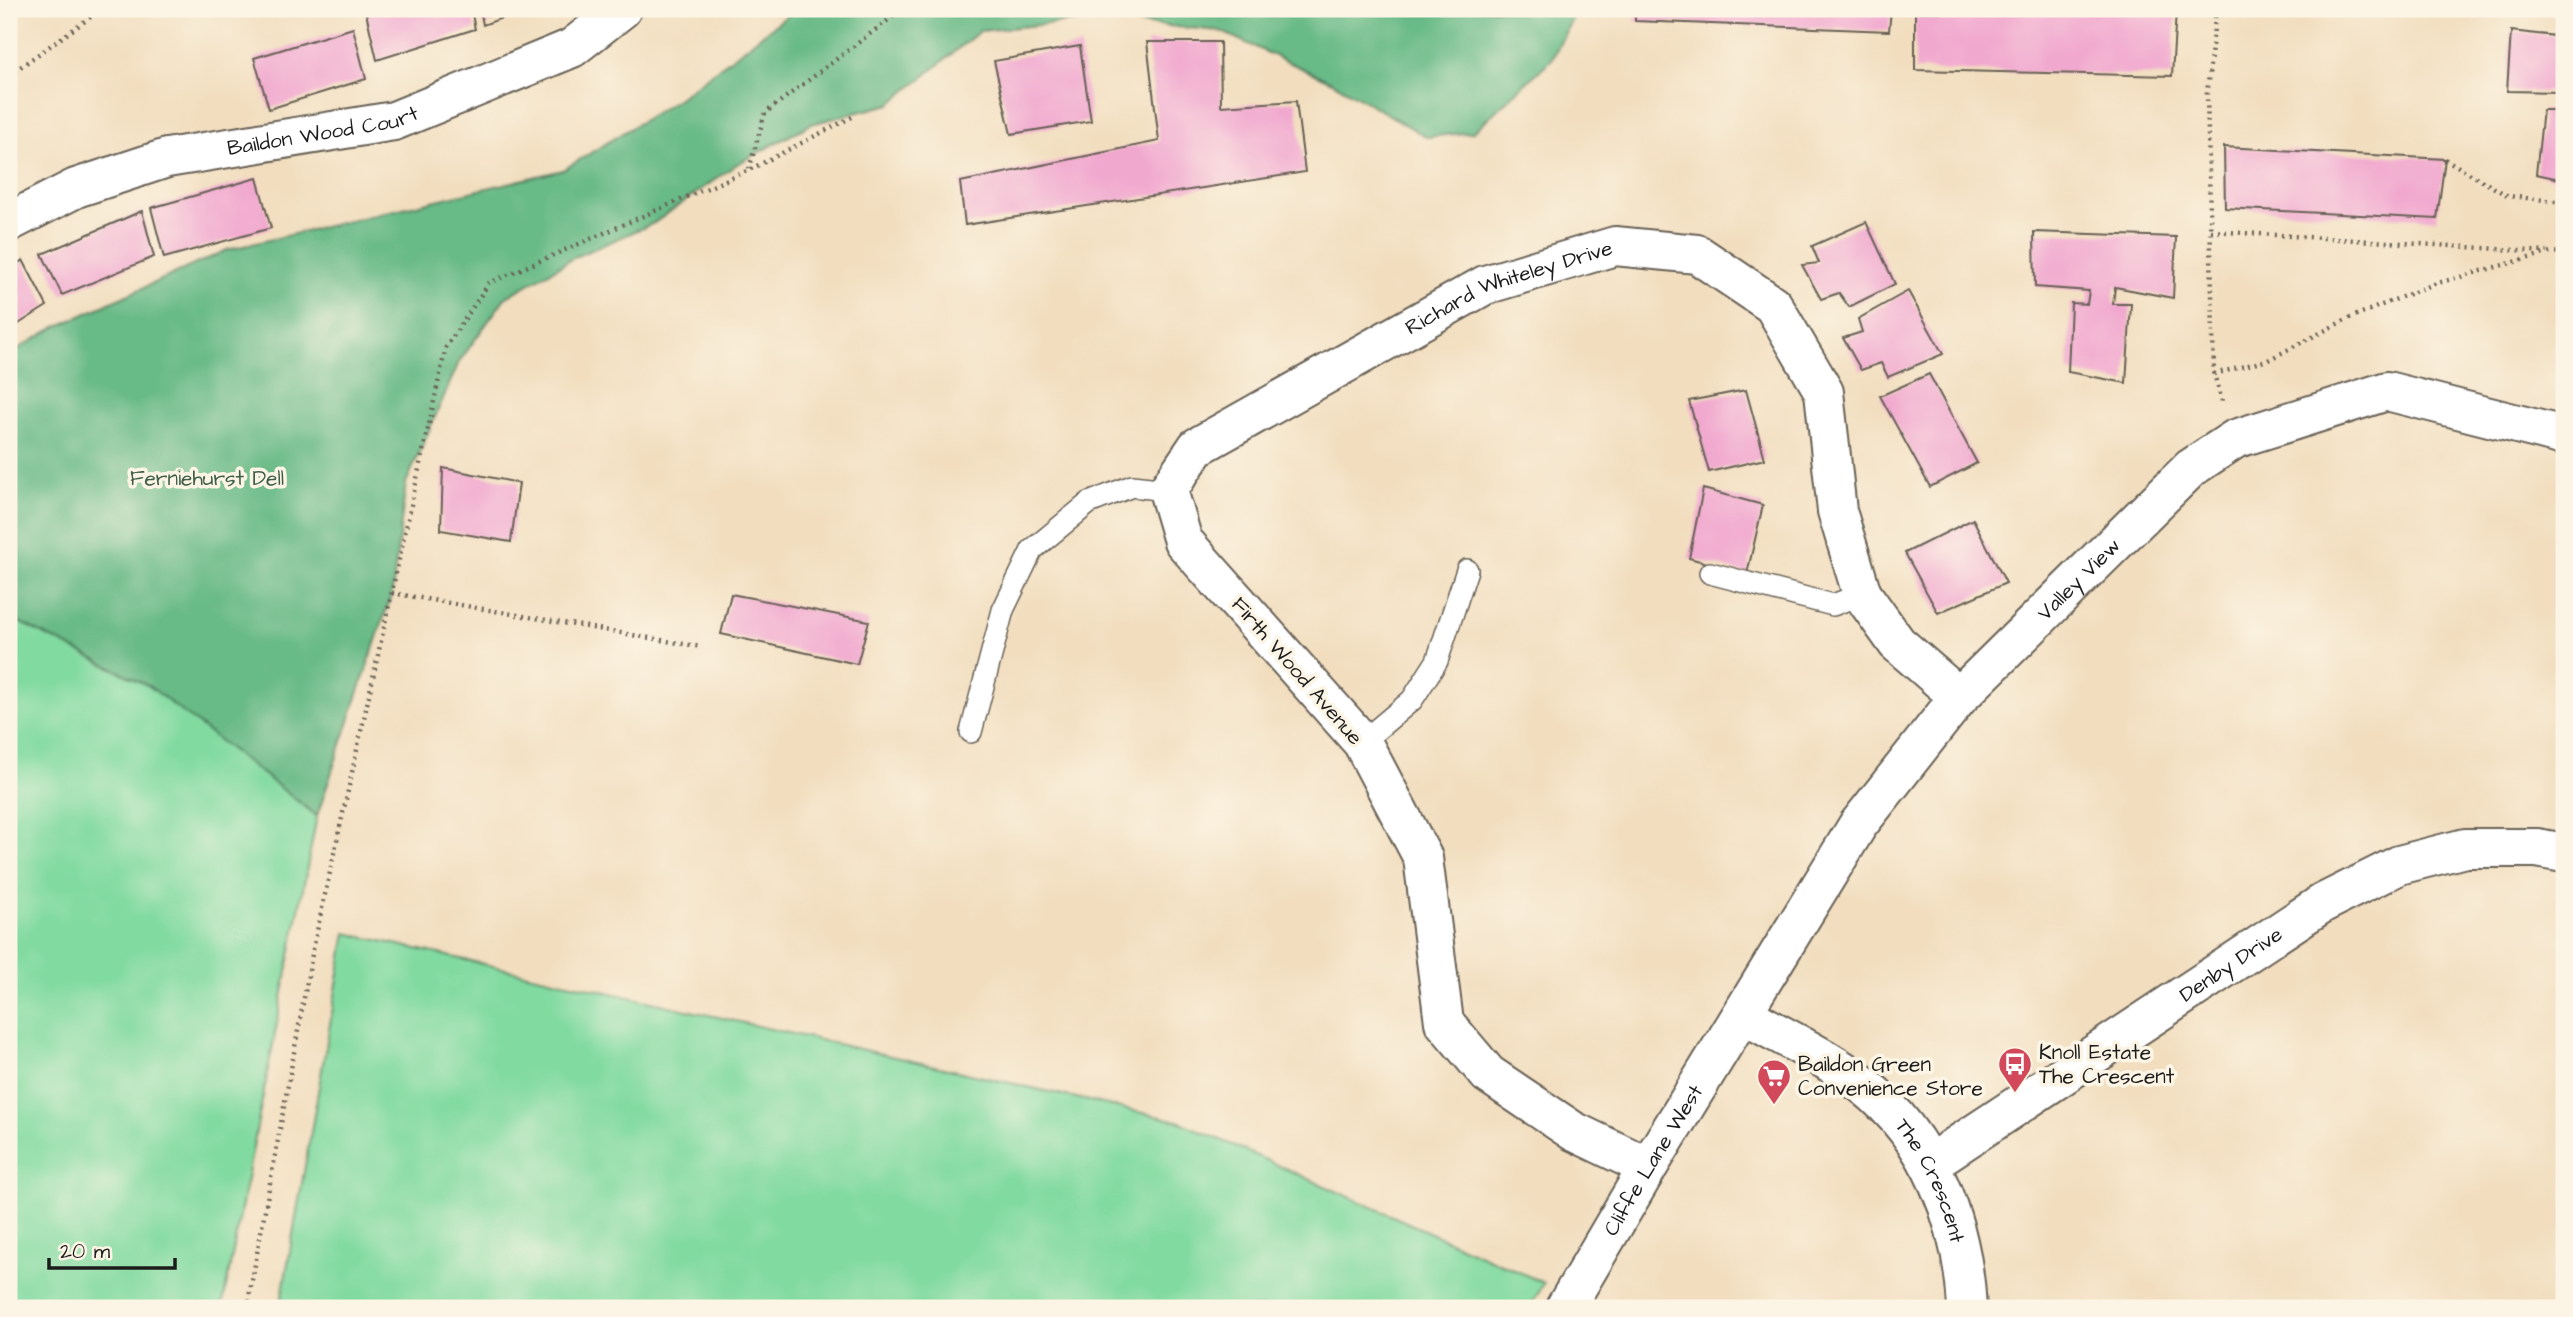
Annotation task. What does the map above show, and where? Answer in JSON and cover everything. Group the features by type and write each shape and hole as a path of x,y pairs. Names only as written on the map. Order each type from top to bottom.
{"street":[{"name":"Baildon Wood Court","path":"9,222 76,188 167,158 394,121 572,47 622,9"},
{"name":"Richard Whiteley Drive","path":"1168,490 1197,447 1485,285 1615,246 1697,254 1773,305 1824,392 1836,512 1862,594 1897,643 1959,696"},
{"name":"Valley View","path":"1743,1014 1858,825 1959,696 2191,468 2235,439 2387,391 2564,436"},
{"name":"Firth Wood Avenue","path":"1168,490 1183,541 1362,742 1423,858 1444,1023 1489,1074 1573,1130 1647,1167"},
{"name":"Denby Drive","path":"1929,1164 2323,903 2399,865 2465,848 2538,848 2564,853"},
{"name":"The Crescent","path":"1743,1014 1861,1084 1905,1124 1943,1192 1959,1241 1967,1308"},
{"name":"Cliffe Lane West","path":"1565,1308 1647,1167 1743,1014"}],"lane":[{"path":"971,732 1003,610 1032,550 1089,503 1132,486 1168,490"},
{"path":"1362,742 1412,699 1437,661 1467,570"},
{"path":"1710,572 1833,605 1862,594"}],"path":[{"path":"9,75 102,9"},
{"path":"749,170 765,113 904,9"},
{"path":"2216,9 2207,93 2214,374 2268,360 2347,319 2434,284 2551,252"},
{"path":"247,1308 313,949 446,346 489,283 749,170 852,117"},
{"path":"2445,159 2508,196 2564,202"},
{"path":"2211,231 2564,253"},
{"path":"393,593 701,647"}],"green space":[{"name":"Ferniehurst Dell","path":"796,9 1577,9 1552,59 1473,132 1427,137 1332,82 1220,31 1096,19 980,31 890,104 811,124 737,164 654,223 575,257 505,298 459,362 406,483 392,593 317,816 149,686 9,617 9,354 54,328 227,250 563,170 679,98"},
{"path":"9,617 149,686 317,816 222,1308 9,1308"},
{"path":"346,933 1178,1121 1544,1283 1529,1308 280,1308"}],"building":[{"path":"365,9 471,9 475,29 377,60"},
{"path":"480,9 527,9 483,25"},
{"path":"1635,9 1891,9 1889,31 1635,21"},
{"path":"2176,11 2172,76 1915,70 1915,12"},
{"path":"353,28 366,79 269,109 254,58"},
{"path":"2511,31 2564,37 2564,180 2536,174 2543,110 2558,110 2563,92 2507,91"},
{"path":"1147,42 1220,42 1221,106 1296,101 1305,172 965,225 960,182 1159,141"},
{"path":"1080,46 1091,121 1011,134 994,61"},
{"path":"2224,147 2445,159 2437,219 2225,208"},
{"path":"257,178 271,228 164,258 151,208"},
{"path":"142,211 154,257 62,295 42,254"},
{"path":"1866,222 1895,284 1849,307 1839,293 1821,299 1802,265 1819,263 1812,246"},
{"path":"2034,232 2176,237 2173,298 2115,287 2113,304 2131,304 2126,383 2068,372 2071,303 2087,304 2089,291 2035,287"},
{"path":"23,260 47,306 9,330 9,269"},
{"path":"1908,291 1943,354 1888,377 1881,363 1861,370 1843,338 1862,332 1858,319"},
{"path":"1929,374 1977,463 1930,487 1880,396"},
{"path":"1746,390 1765,459 1709,472 1689,401"},
{"path":"443,468 519,483 511,542 441,530"},
{"path":"1703,489 1763,505 1747,574 1689,558"},
{"path":"1973,519 2006,583 1938,613 1905,553"},
{"path":"731,594 869,621 857,664 721,634"}],"place":[{"name":"Knoll Estate The Crescent","path":"2015,1094"},
{"name":"Baildon Green Convenience Store","path":"1774,1106"}]}
